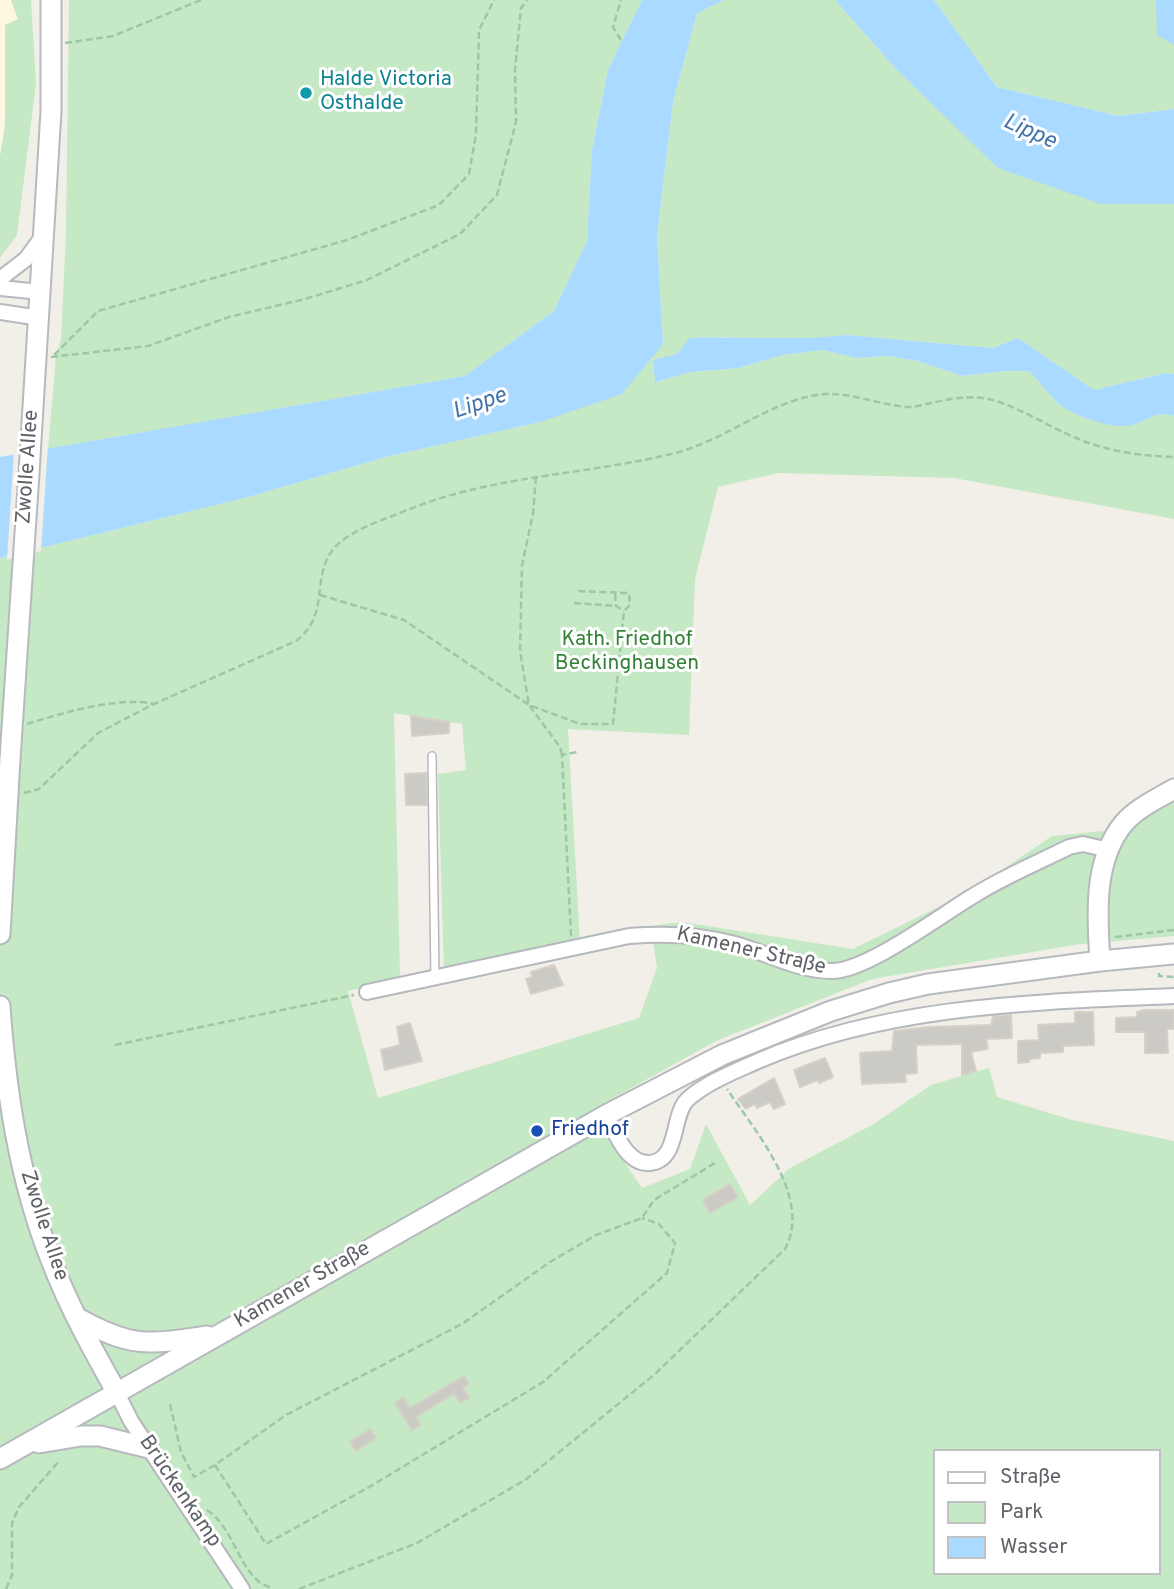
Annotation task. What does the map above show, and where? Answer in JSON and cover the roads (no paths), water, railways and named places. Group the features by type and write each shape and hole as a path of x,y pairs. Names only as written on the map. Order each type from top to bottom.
{"main road":[{"name":"Zwolle Allee","path":"0,933 34,395 44,358 40,318 51,111 51,0"},
{"path":"1100,961 1100,883 1109,850 1124,823 1136,812 1174,789"},
{"name":"Kamener Straße","path":"0,1459 606,1115 722,1055 783,1029 889,993 966,977 1174,954"},
{"name":"Zwolle Allee","path":"0,1006 4,1060 15,1132 29,1193 51,1260 75,1316 117,1393"},
{"path":"75,1316 103,1332 129,1342 161,1343 217,1334"},
{"path":"24,1446 81,1436 100,1436 149,1448"}],"street":[{"path":"0,279 26,259 44,235"},
{"path":"0,288 41,292"},
{"path":"0,312 40,318"},
{"name":"Kamener Straße","path":"367,992 629,936 662,933 685,934 734,944 808,968 837,971 867,960 917,932 975,894 1069,847 1083,844 1109,850"},
{"path":"606,1115 628,1153 637,1161 649,1163 660,1160 668,1151 681,1109 687,1100 721,1079 818,1039 889,1022 995,1007 1174,996"},
{"name":"Brückenkamp","path":"117,1393 149,1448 242,1589"}],"lane":[{"path":"432,756 435,979"}],"water":[{"name":"Lippe","path":"642,0 724,0 697,13 673,102 657,236 663,344 622,394 540,422 386,457 248,497 0,558 0,457 465,376 554,311 587,241 592,150 608,70"},
{"name":"Lippe","path":"835,0 934,0 997,87 1118,116 1174,109 1174,204 1101,204 998,168 896,69"},
{"path":"1156,0 1174,0 1174,45 1157,35"},
{"path":"846,335 993,348 1018,338 1094,390 1166,373 1174,374 1174,416 1156,415 1132,425 1115,426 1066,409 1029,371 962,376 918,361 887,356 856,358 823,350 783,355 738,368 691,372 655,382 653,360 677,354 690,338 807,338"}],"place":[{"name":"Halde Victoria Osthalde","path":"306,93"},
{"name":"Friedhof","path":"537,1131"}],"park label":[{"name":"Kath. Friedhof Beckinghausen","path":"627,653"}]}
